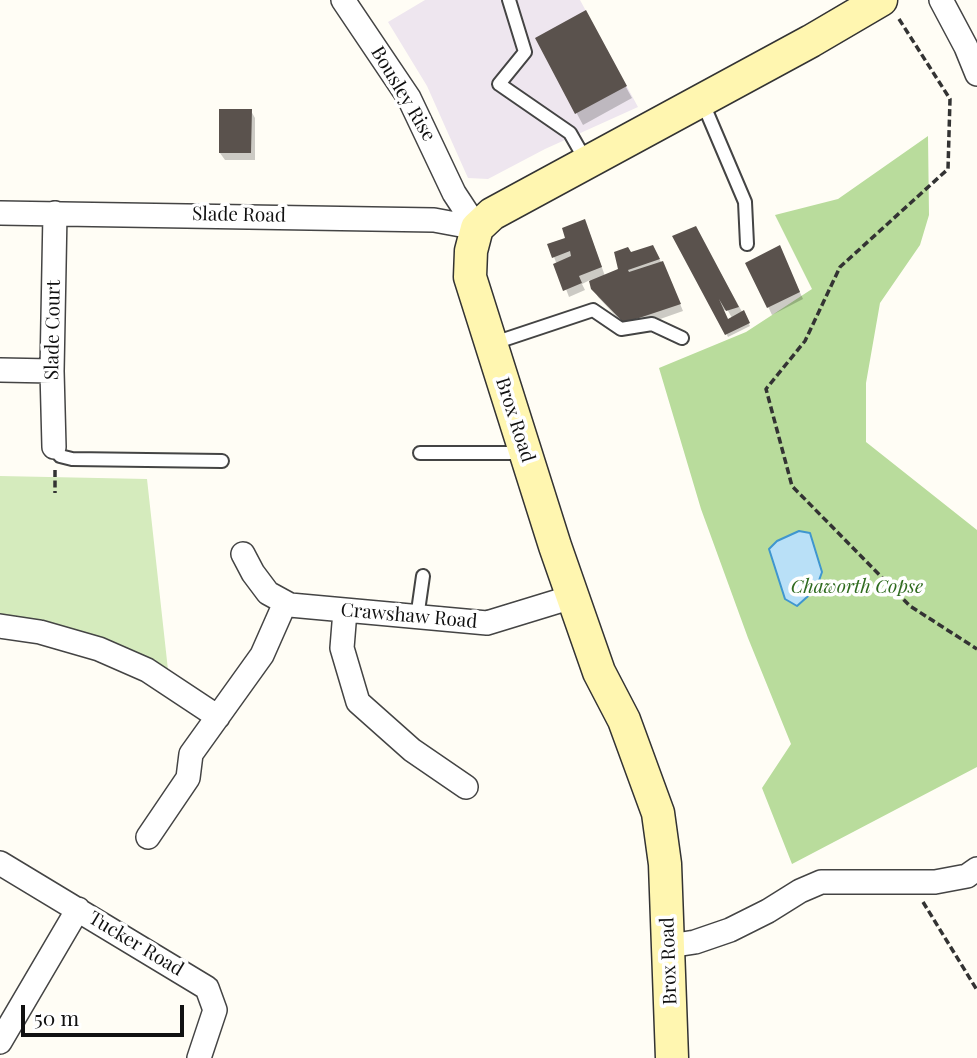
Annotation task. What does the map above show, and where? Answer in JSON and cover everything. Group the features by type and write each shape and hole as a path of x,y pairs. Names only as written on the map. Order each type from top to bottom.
{"street":[{"name":"Bousley Rise","path":"343,0 409,97 454,193 477,228"},
{"path":"941,0 977,74"},
{"path":"477,228 492,214 586,161 881,4"},
{"name":"Slade Road","path":"0,213 434,220 477,228"},
{"name":"Slade Court","path":"54,447 52,371 55,213"},
{"name":"Brox Road","path":"477,228 471,251 470,276 491,344 598,673 624,720 658,813 665,864 672,1058"},
{"path":"0,370 52,371"},
{"path":"148,836 188,778 191,754 256,663 285,603 268,593 243,554"},
{"name":"Crawshaw Road","path":"285,603 290,606 487,623 572,597"},
{"path":"345,611 342,648 358,702 412,750 466,787"},
{"path":"0,626 40,632 99,649 147,670 218,717"},
{"name":"Tucker Road","path":"0,863 208,988 215,1010 199,1058"},
{"path":"669,946 695,942 730,930 800,891 821,883 935,882 967,876 977,869"},
{"path":"0,1042 78,909"}],"lane":[{"path":"509,0 525,52 499,84 570,133 586,161"},
{"path":"702,100 745,202 747,244"},
{"path":"491,344 593,310 621,329 652,324 682,338"},
{"path":"54,447 60,456 72,459 222,461"},
{"path":"420,453 525,453"},
{"path":"417,618 423,576"}],"path":[{"path":"881,4 950,99 948,169 840,267 804,341 766,389 792,486 911,606 977,649"},
{"path":"914,882 927,910 977,990"}],"shaded area":[{"path":"425,0 580,0 638,107 545,149 488,179 468,178 427,86 388,22"}],"green space":[{"name":"Chaworth Copse","path":"928,136 929,215 920,245 880,303 866,383 866,442 977,530 977,767 792,864 762,788 791,744 748,638 701,509 659,368 746,332 812,289 775,215 838,199"},
{"path":"0,476 147,479 168,670 125,648 79,631 0,614"}],"water":[{"path":"799,531 810,533 822,572 816,589 797,606 785,599 769,549 777,541"}],"building":[{"path":"586,10 627,86 575,114 535,38"},
{"path":"219,109 252,109 251,153 219,153"},
{"path":"585,219 602,267 579,276 582,283 563,291 553,264 571,256 570,251 552,258 547,244 565,238 562,228"},
{"path":"696,226 739,307 726,311 719,299 728,319 744,310 750,323 725,335 672,236"},
{"path":"653,245 660,259 628,270 629,272 663,261 681,304 624,323 591,289 589,281 618,269 614,252 628,247 631,252"},
{"path":"780,245 800,292 767,308 745,263"}]}
